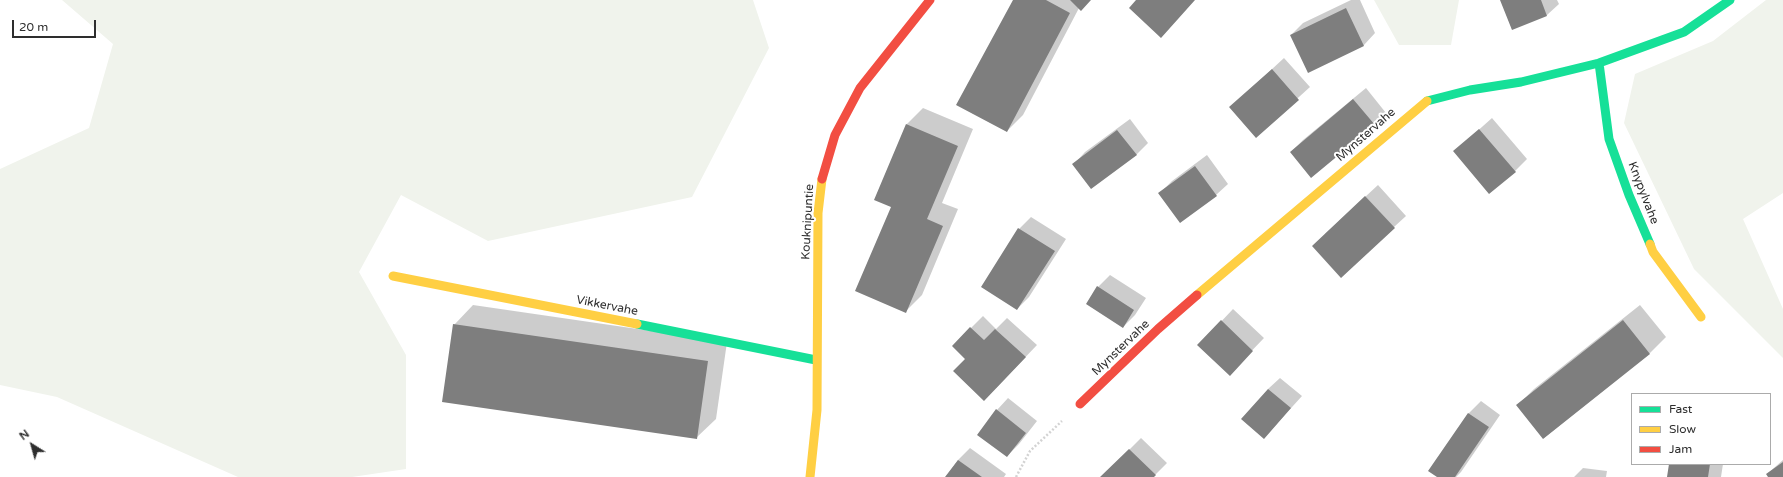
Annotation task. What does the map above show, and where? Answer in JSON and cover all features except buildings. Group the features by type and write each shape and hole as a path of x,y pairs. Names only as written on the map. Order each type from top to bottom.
{"street":[{"name":"Kouknipuntie","path":"810,477 817,410 816,360 818,213 822,173 835,135 860,88 930,0"},
{"name":"Mynstervahe","path":"1080,404 1158,329 1424,102 1470,90 1521,82 1599,63 1684,32 1730,0"},
{"name":"Knypylvahe","path":"1599,63 1609,139 1629,195 1653,252 1701,317"},
{"name":"Vikkervahe","path":"393,276 816,360"}],"path":[{"path":"1016,477 1030,451 1080,404"}],"shaded area":[{"path":"62,0 753,0 769,48 692,197 488,241 401,195 359,272 406,355 406,469 352,477 238,477 57,397 0,385 0,169 89,128 113,44"},
{"path":"1374,0 1459,0 1451,45 1399,45"},
{"path":"1766,0 1783,0 1783,193 1743,219 1783,309 1783,358 1694,269 1624,123 1635,74 1713,41"}],"traffic: fast":[{"path":"1427,101 1470,90 1521,82 1599,63 1684,32 1730,0"},
{"path":"1599,63 1609,139 1629,195 1650,244"},
{"path":"637,324 816,360"}],"traffic: slow":[{"path":"1197,295 1427,101"},
{"path":"810,477 817,410 818,213 822,179"},
{"path":"1650,244 1653,252 1701,317"},
{"path":"393,276 637,324"}],"traffic: jam":[{"path":"822,179 835,135 860,88 930,0"},
{"path":"1080,404 1158,329 1197,295"}]}
